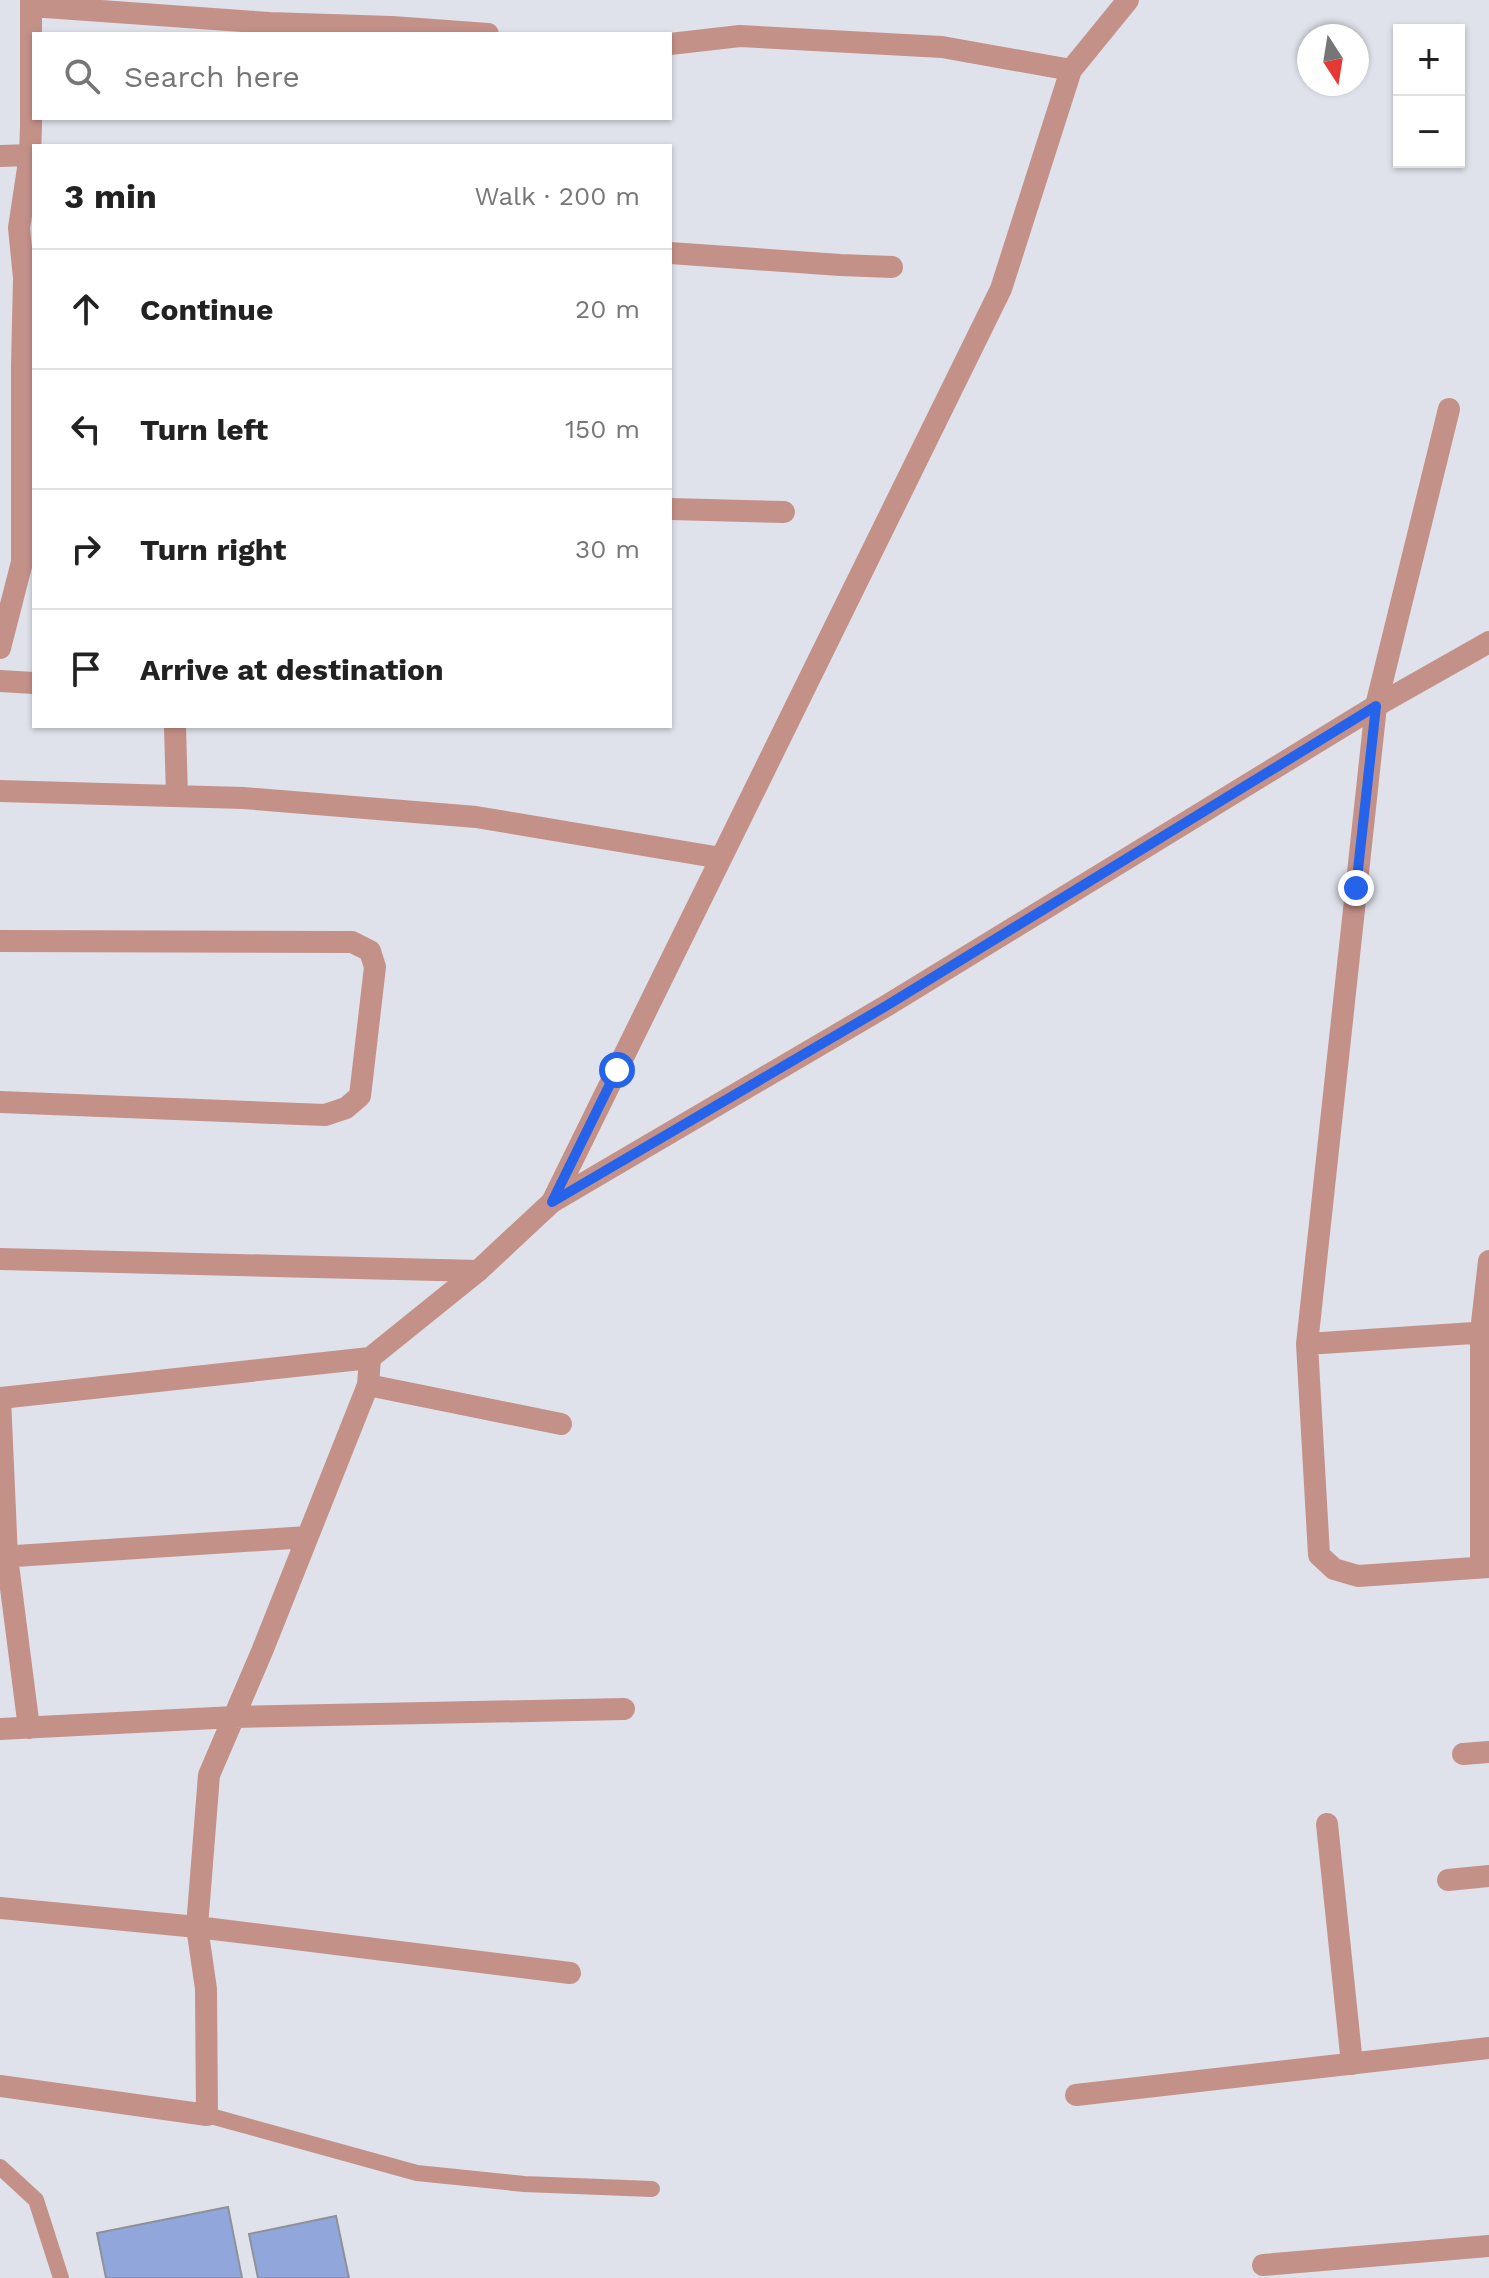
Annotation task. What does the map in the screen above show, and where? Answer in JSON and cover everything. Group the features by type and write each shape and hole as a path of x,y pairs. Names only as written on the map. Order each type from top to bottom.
{"street":[{"path":"552,1202 1001,289 1071,70 1128,0"},
{"path":"0,648 22,562 28,477 22,366 30,155 31,3 269,23 461,32"},
{"path":"672,44 740,36 942,47 1071,70"},
{"path":"0,156 30,155"},
{"path":"672,253 892,267"},
{"path":"1449,409 1376,706 1307,1344 1319,1555 1334,1569 1358,1576 1485,1567 1485,1332 1489,1261"},
{"path":"672,509 784,512"},
{"path":"29,1728 4,1557 0,1398 370,1358 478,1271 552,1202 886,1006 1376,706 1489,642"},
{"path":"0,681 32,683"},
{"path":"175,728 177,796"},
{"path":"0,791 243,798 476,817 721,858"},
{"path":"0,941 352,942 370,951 375,967 360,1096 346,1108 325,1115 0,1102"},
{"path":"0,1259 478,1271"},
{"path":"1307,1344 1485,1332"},
{"path":"0,2086 207,2115 206,1989 197,1927 209,1775 263,1649 368,1385 370,1358"},
{"path":"368,1385 561,1424"},
{"path":"4,1557 307,1537"},
{"path":"0,1729 234,1717 624,1709"},
{"path":"1463,1754 1489,1752"},
{"path":"1327,1824 1352,2064"},
{"path":"1448,1880 1489,1876"},
{"path":"0,1908 197,1927 570,1973"},
{"path":"1076,2095 1489,2048"},
{"path":"1263,2265 1489,2246"}],"lane":[{"path":"207,2115 417,2173 524,2184 652,2189"},
{"path":"0,2167 36,2200 61,2278"}],"building":[{"path":"228,2207 242,2278 106,2278 97,2233"},
{"path":"336,2216 349,2278 258,2278 249,2234"}],"route":[{"path":"617,1070 552,1202 886,1006 1376,706 1356,888"}]}
